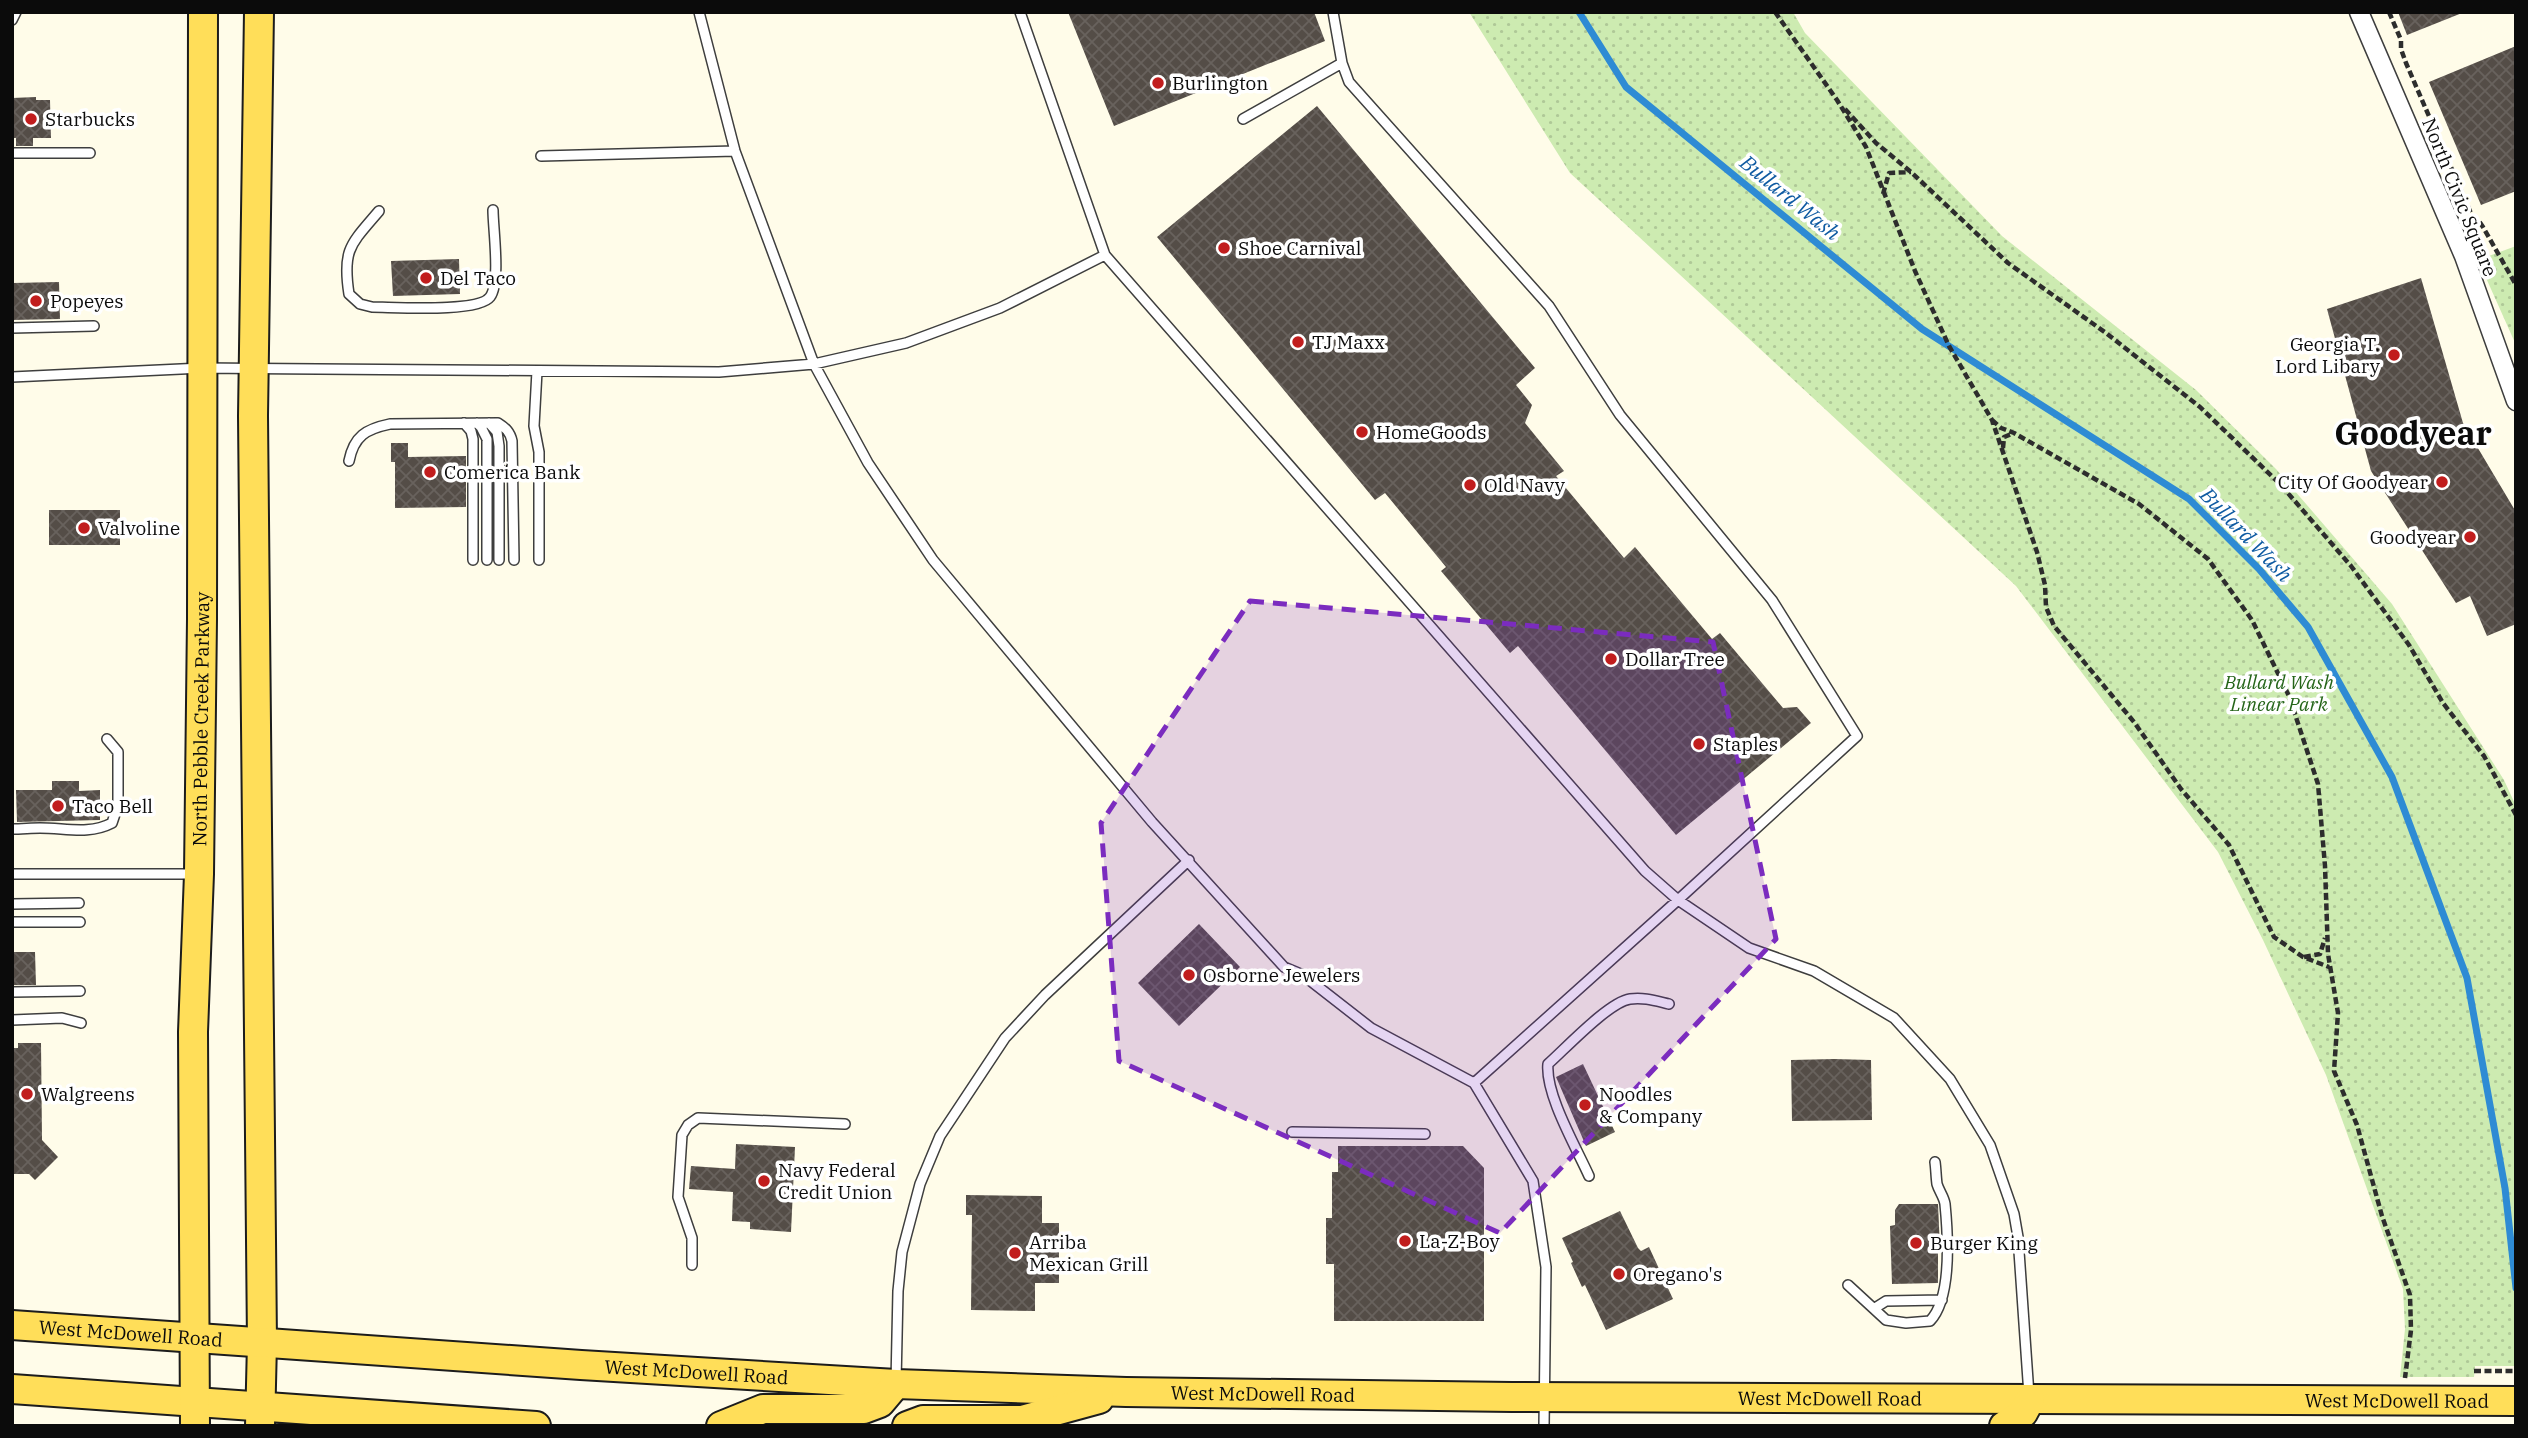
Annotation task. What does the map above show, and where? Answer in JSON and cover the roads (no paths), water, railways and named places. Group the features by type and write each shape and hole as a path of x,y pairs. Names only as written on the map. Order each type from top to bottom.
{"main road":[{"name":"North Pebble Creek Parkway","path":"195,1413 193,1032 199,874 203,12"},
{"path":"259,12 254,578 262,1343 260,1415"},
{"name":"West McDowell Road","path":"12,1325 896,1384 1126,1392 1545,1397 2516,1401"},
{"path":"721,1426 763,1409 864,1409 880,1403 896,1384"},
{"path":"12,1389 195,1413 536,1426"},
{"path":"907,1426 923,1420 1022,1420 1126,1392"},
{"path":"2004,1426 2022,1413 2030,1400"}],"street":[{"name":"North Civic Square","path":"2359,12 2464,256 2516,401"}],"lane":[{"path":"12,20 16,12"},
{"path":"699,12 735,151 814,364 868,463 933,560 1144,812 1284,967 1303,975 1371,1028 1474,1083 1534,1181 1546,1267 1544,1426"},
{"path":"1020,12 1104,255 1645,871 1678,900 1749,948 1814,971 1894,1018 1950,1079 1990,1145 2014,1214 2030,1400"},
{"path":"1333,12 1342,63 1349,82 1549,306 1620,415 1772,600 1857,736 1474,1083"},
{"path":"1243,119 1342,63"},
{"path":"541,156 735,151"},
{"path":"12,153 90,153"},
{"path":"379,211 352,242 346,258 349,294 360,304 372,307 462,307 480,304 490,296 495,280 493,210"},
{"path":"12,377 202,368 719,372 814,364 906,343 1000,308 1104,255"},
{"path":"12,328 94,326"},
{"path":"537,371 534,426 539,452 539,560"},
{"path":"464,423 471,431 473,439 473,560"},
{"path":"477,423 486,439 487,560"},
{"path":"489,423 497,432 499,446 499,560"},
{"path":"349,461 352,445 361,435 377,426 498,423 505,427 510,432 512,441 514,560"},
{"path":"12,829 83,831 100,829 112,823 118,806 118,752 107,739"},
{"path":"896,1384 898,1291 902,1252 920,1184 940,1136 1005,1038 1045,995 1189,860"},
{"path":"12,874 199,874"},
{"path":"12,904 79,903"},
{"path":"12,922 80,922"},
{"path":"12,992 80,991"},
{"path":"1589,1176 1552,1094 1546,1076 1548,1064 1614,1005 1629,999 1647,998 1669,1004"},
{"path":"12,1020 62,1018 81,1023"},
{"path":"692,1265 692,1238 678,1197 682,1135 688,1125 698,1118 845,1124"},
{"path":"1292,1132 1425,1134"},
{"path":"1848,1285 1886,1320 1906,1323 1930,1321 1938,1312 1945,1279 1945,1200 1937,1186 1935,1162"},
{"path":"1875,1308 1886,1301 1942,1300"}],"waterway":[{"name":"Bullard Wash","path":"1579,12 1626,87 1922,329 2189,499 2259,569 2308,627 2392,777 2467,978 2505,1188 2516,1288"}],"place":[{"name":"Burlington","path":"1158,83"},
{"name":"Starbucks","path":"31,119"},
{"name":"Shoe Carnival","path":"1224,248"},
{"name":"Del Taco","path":"426,278"},
{"name":"Popeyes","path":"36,301"},
{"name":"TJ Maxx","path":"1298,342"},
{"name":"Georgia T. Lord Libary","path":"2394,355"},
{"name":"HomeGoods","path":"1362,432"},
{"name":"Comerica Bank","path":"430,472"},
{"name":"City Of Goodyear","path":"2442,482"},
{"name":"Old Navy","path":"1470,485"},
{"name":"Valvoline","path":"84,528"},
{"name":"Goodyear","path":"2470,537"},
{"name":"Dollar Tree","path":"1611,659"},
{"name":"Staples","path":"1699,744"},
{"name":"Taco Bell","path":"58,806"},
{"name":"Osborne Jewelers","path":"1189,975"},
{"name":"Walgreens","path":"27,1094"},
{"name":"Noodles & Company","path":"1585,1105"},
{"name":"Navy Federal Credit Union","path":"764,1181"},
{"name":"La-Z-Boy","path":"1405,1241"},
{"name":"Burger King","path":"1916,1243"},
{"name":"Arriba Mexican Grill","path":"1015,1253"},
{"name":"Oregano's","path":"1619,1274"}],"district":[{"name":"Goodyear","path":"2413,433"}],"park label":[{"name":"Bullard Wash Linear Park","path":"2279,693"}]}
